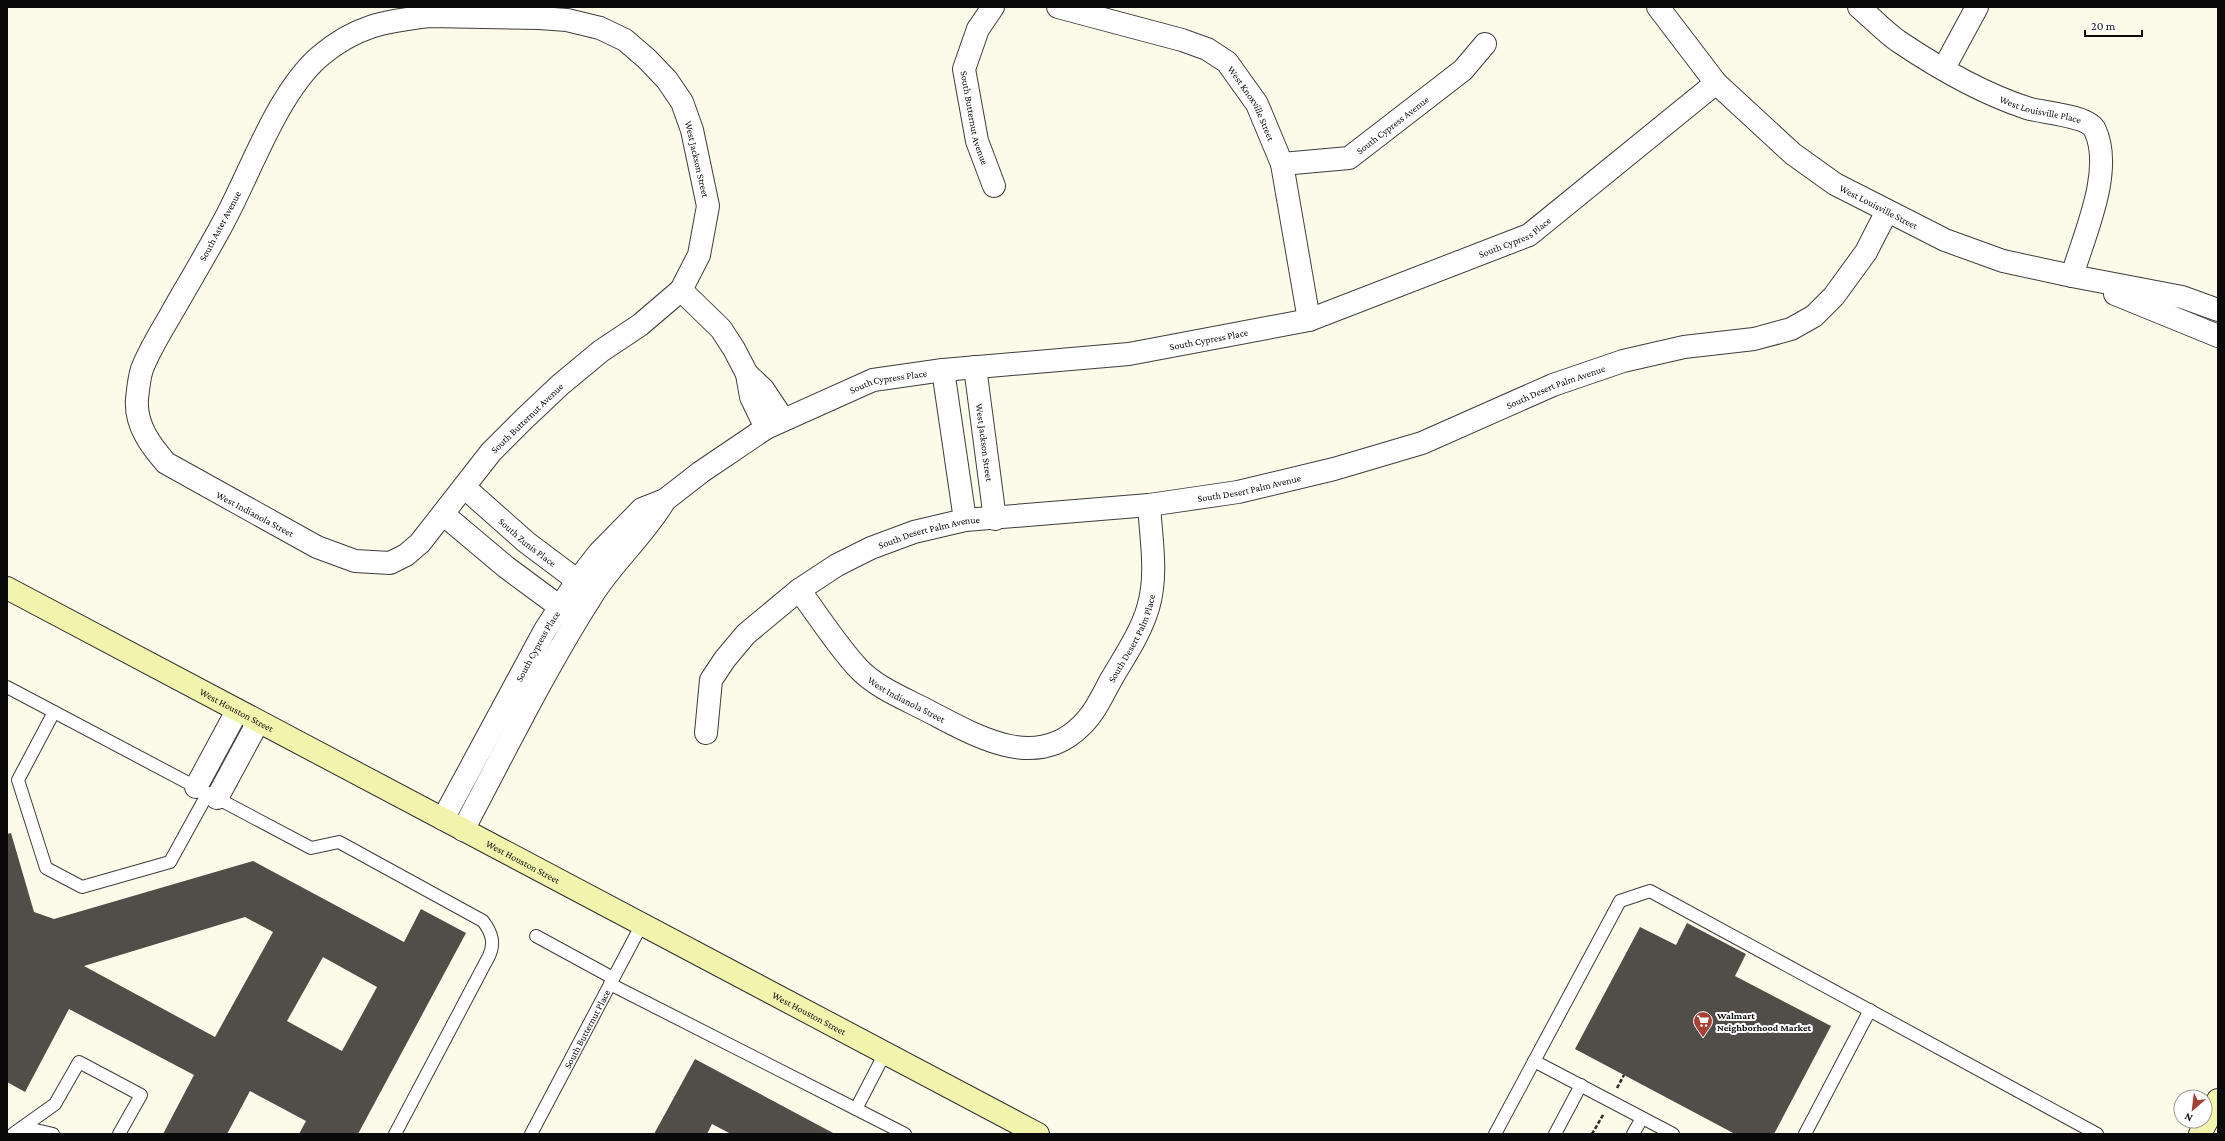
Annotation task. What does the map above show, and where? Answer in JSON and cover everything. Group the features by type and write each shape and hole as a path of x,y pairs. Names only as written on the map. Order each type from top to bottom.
{"main road":[{"name":"West Houston Street","path":"7,588 1037,1134"},
{"path":"2200,1134 2218,1100"}],"street":[{"name":"South Butternut Avenue","path":"993,7 978,29 964,68 977,141 994,186"},
{"name":"West Knoxville Street","path":"1058,7 1182,40 1207,49 1227,62 1257,104 1282,164 1309,320"},
{"name":"West Louisville Street","path":"1658,7 1716,83 1794,154 1835,184 1945,240 2003,260 2072,276 2182,297 2218,310"},
{"name":"West Louisville Place","path":"1859,7 1897,40 1982,92 2028,108 2084,120 2094,128 2101,147 2100,172 2094,210 2072,276"},
{"path":"1944,68 1977,7"},
{"name":"West Jackson Street","path":"340,42 364,28 392,21 430,16 540,18 567,20 600,28 625,40 648,59 667,80 682,102 692,130 703,176 708,206 705,229 699,255 681,290"},
{"name":"South Aster Avenue","path":"142,428 137,401 139,386 142,370 155,343 225,220 283,104 300,75 320,56 340,42"},
{"name":"South Cypress Avenue","path":"1282,164 1349,158 1463,70 1485,44"},
{"name":"South Cypress Place","path":"443,819 545,630 560,607 585,587 632,544 653,522 665,500 700,472 775,424 873,380 943,370 1129,354 1309,320 1529,235 1716,83"},
{"name":"South Desert Palm Avenue","path":"706,733 711,680 725,659 746,634 799,590 837,565 871,548 914,532 965,520 995,519 1149,505 1238,492 1334,469 1422,443 1552,385 1623,361 1684,347 1754,339 1791,329 1814,316 1834,296 1848,275 1855,248 1882,209"},
{"name":"West Louisville Street","path":"2072,276 2218,336"},
{"name":"South Butternut Avenue","path":"390,563 406,555 420,543 491,452 560,385 601,351 640,325 681,290"},
{"path":"681,290 721,329 734,349 746,374 751,397 775,424"},
{"name":"West Jackson Street","path":"975,367 995,519"},
{"path":"943,370 965,520"},
{"name":"West Indianola Street","path":"142,428 151,446 166,463 200,484 317,547 355,561 390,563"},
{"name":"South Zunis Place","path":"464,487 541,554 585,587"},
{"name":"South Desert Palm Place","path":"1051,745 1068,737 1082,725 1091,713 1131,645 1148,608 1153,584 1149,505"},
{"path":"443,514 521,579 560,607"},
{"path":"521,579 541,554"},
{"name":"South Cypress Place","path":"463,830 566,639 585,587"},
{"name":"West Indianola Street","path":"799,590 859,669 874,682 972,734 998,744 1022,749 1051,745"},
{"path":"207,793 237,710"},
{"path":"207,793 258,722"}],"lane":[{"path":"7,687 311,848 339,842 484,921 490,931 493,948 395,1134"},
{"path":"54,712 18,780 46,868 82,887 170,862 207,793"},
{"path":"1495,1134 1620,901 1650,892 2097,1134"},
{"name":"South Butternut Place","path":"531,1134 642,924"},
{"path":"536,936 612,981 905,1134"},
{"path":"1805,1134 1870,1010"},
{"path":"856,1109 885,1053"},
{"path":"1534,1061 1673,1134"},
{"path":"18,1130 55,1104 79,1062 141,1095 119,1134"},
{"path":"1555,1134 1581,1085"},
{"path":"1633,1134 1642,1118"},
{"path":"18,1130 53,1134"}],"building":[{"path":"11,833 34,912 54,919 253,861 404,942 421,909 466,933 358,1134 299,1134 306,1121 250,1091 227,1134 163,1134 194,1075 69,1009 25,1092 7,1082 7,834","holes":["245,917 273,932 215,1037 84,966","323,957 377,987 342,1051 287,1021"]},
{"name":"Walmart Neighborhood Market","path":"1687,923 1746,954 1735,976 1831,1026 1774,1134 1735,1134 1575,1049 1640,927 1676,945"},
{"path":"695,1059 835,1134 731,1134 712,1124 707,1134 654,1134"}],"place":[{"name":"Walmart Neighborhood Market","path":"1703,1038"}]}
